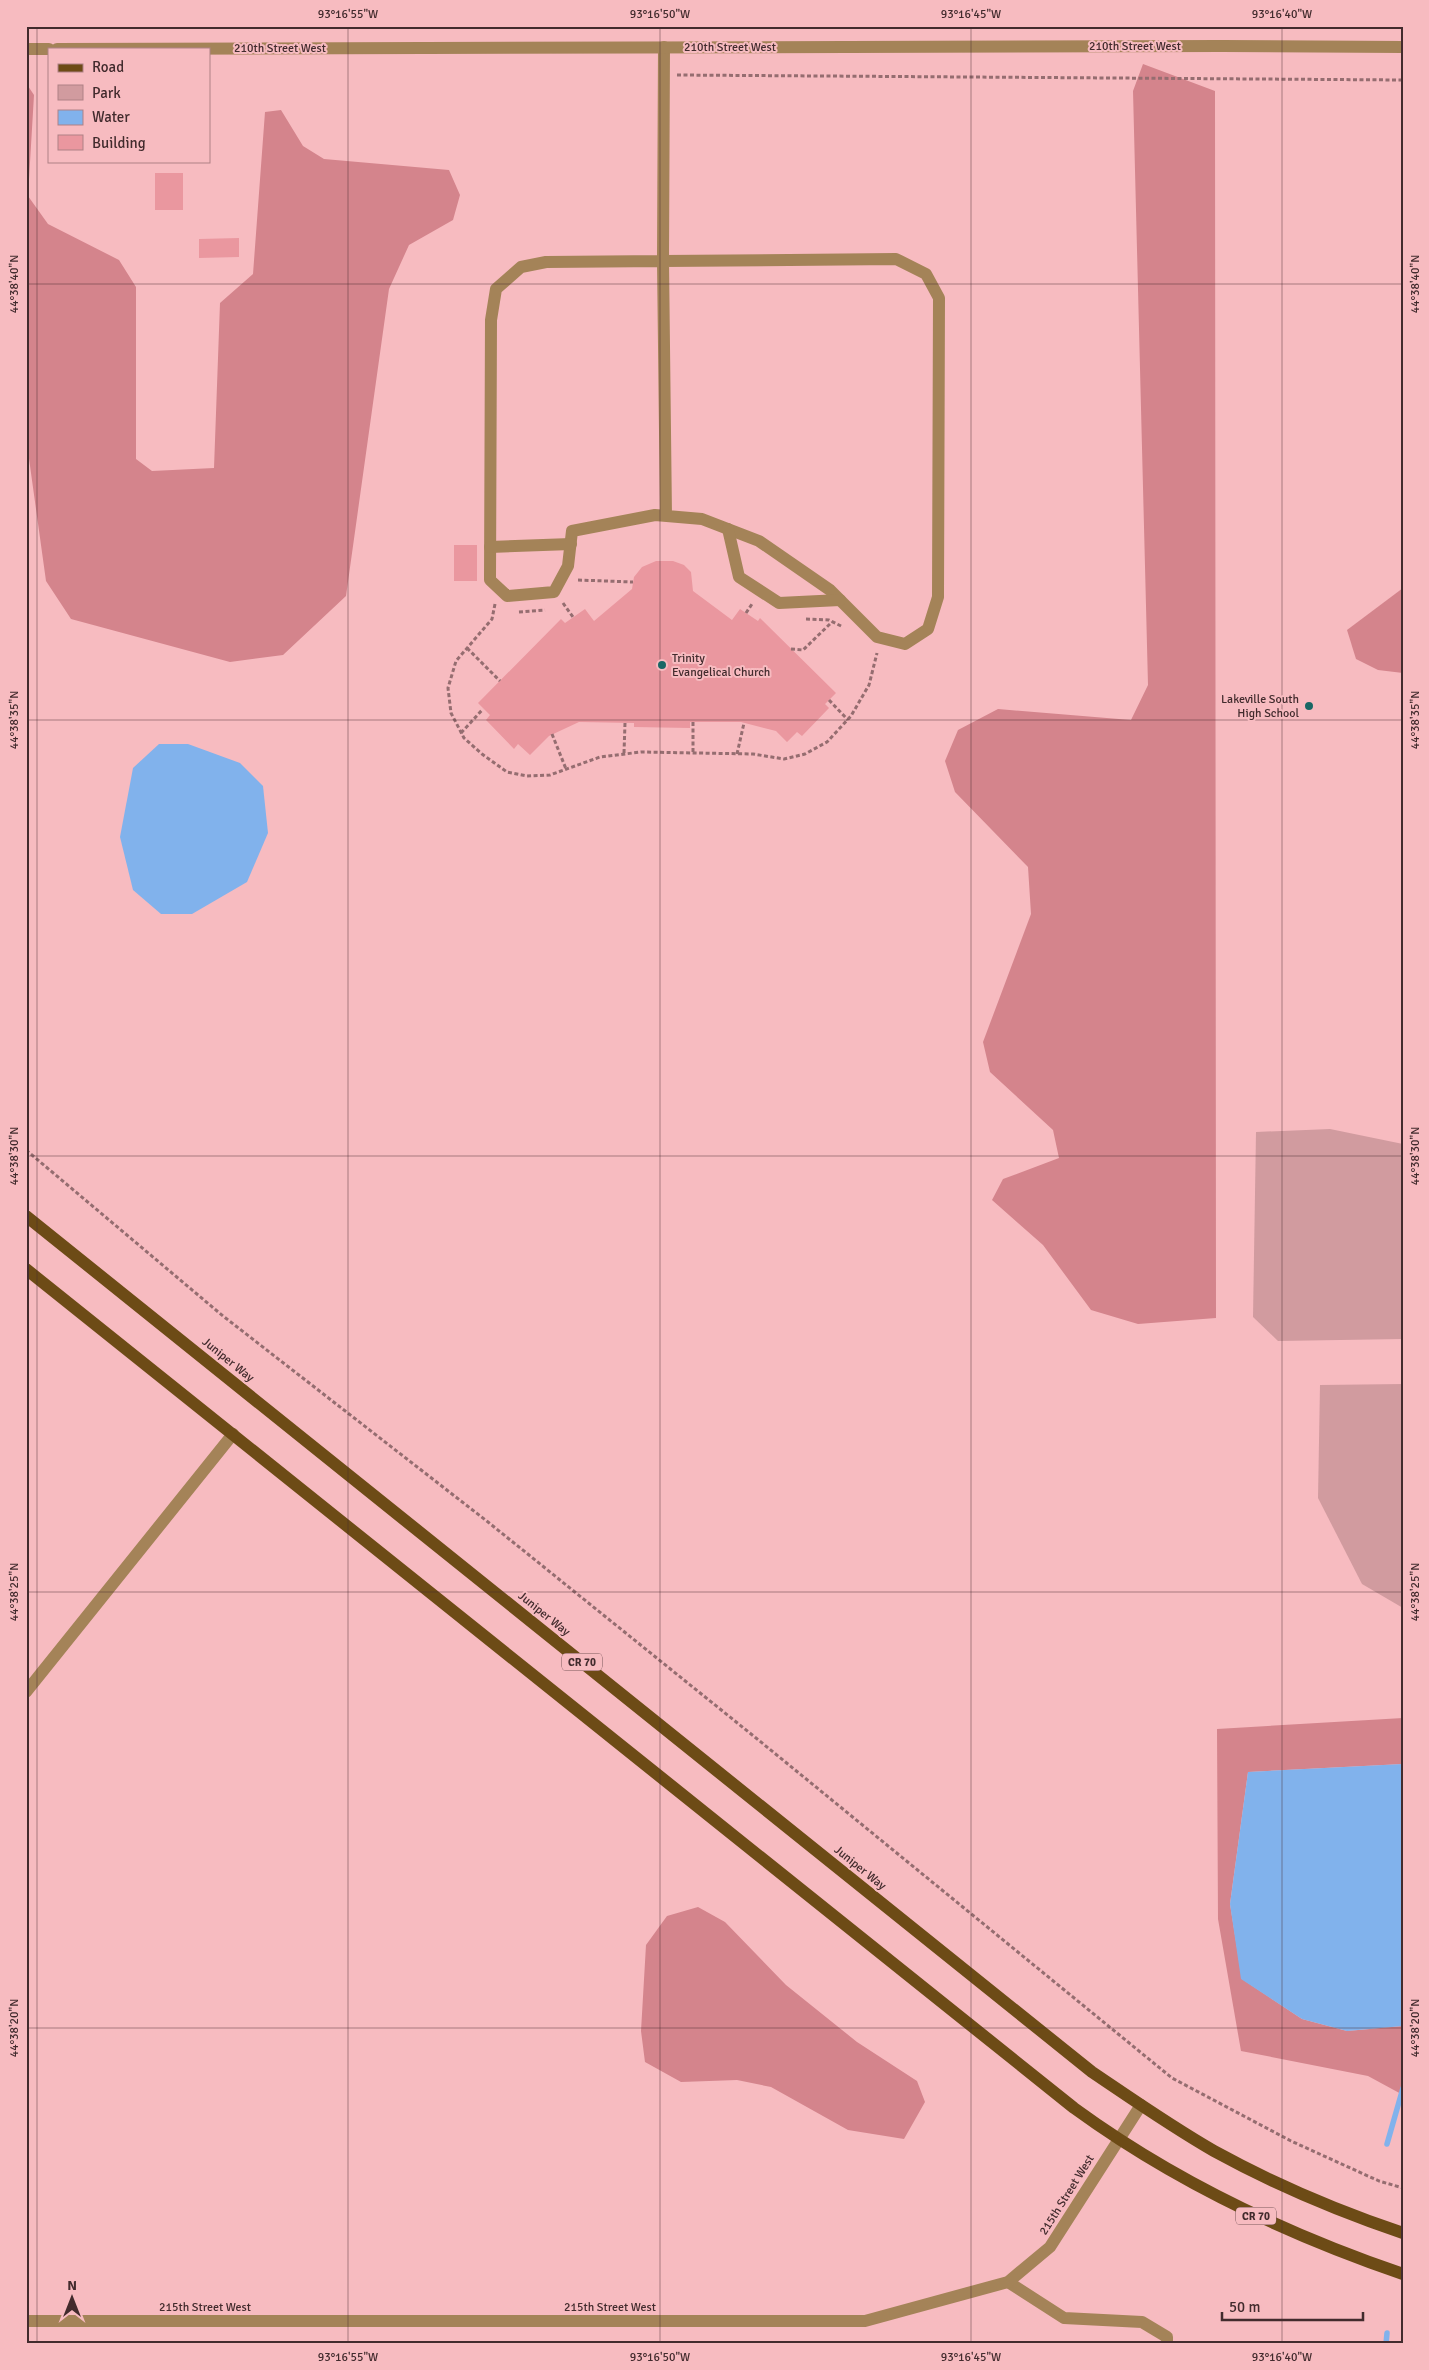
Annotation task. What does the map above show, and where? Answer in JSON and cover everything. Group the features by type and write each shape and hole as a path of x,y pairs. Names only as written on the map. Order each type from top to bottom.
{"main road":[{"name":"Juniper Way","path":"26,1216 1077,2059 1141,2105"},
{"name":"CR 70","path":"26,1269 1044,2084 1118,2140 1195,2185 1275,2225 1341,2252 1403,2274"},
{"name":"CR 70","path":"1141,2105 1214,2150 1286,2187 1354,2216 1403,2233"}],"street":[{"path":"664,47 663,261 666,516"},
{"name":"210th Street West","path":"210,48 1403,47"},
{"path":"26,49 48,49"},
{"path":"896,259 926,274 938,298 938,596 928,629 904,644 877,637 830,590 759,541 702,519 655,515 572,531 568,566 554,592 507,596 490,580 490,547 491,320 496,289 521,267 546,262 896,259"},
{"path":"728,529 739,577 779,603 840,600"},
{"path":"490,547 571,544"},
{"path":"26,1692 233,1434"},
{"name":"215th Street West","path":"26,2321 865,2321 1008,2282 1050,2247 1141,2105"},
{"path":"1008,2282 1064,2318 1142,2322 1167,2337 1167,2344"}],"path":[{"path":"664,75 1403,80"},
{"path":"576,575 575,580 632,582"},
{"path":"500,589 492,619 456,661 448,688 451,713 464,738 482,754 507,772 527,776 550,775 600,757 641,752 737,754 784,759 805,754 826,742 848,720 869,685 877,653 877,637"},
{"path":"745,597 760,606"},
{"path":"557,606 566,598"},
{"path":"562,602 573,617"},
{"path":"517,612 551,609"},
{"path":"494,610 502,611"},
{"path":"797,619 832,622 848,632"},
{"path":"791,649 804,650 832,622"},
{"path":"467,648 500,681"},
{"path":"871,650 877,653"},
{"path":"829,700 848,720"},
{"path":"461,733 483,709"},
{"path":"692,722 693,753"},
{"path":"624,754 625,723"},
{"path":"737,754 744,723"},
{"path":"552,734 566,770"},
{"path":"26,1150 223,1316 542,1565 1172,2078 1291,2142 1379,2181 1403,2188"}],"green space":[{"path":"1330,1129 1403,1144 1403,1339 1278,1341 1253,1317 1256,1132"},
{"path":"1403,1384 1403,1608 1362,1584 1318,1498 1320,1385"}],"shaded area":[{"path":"1143,64 1215,91 1216,1318 1138,1324 1091,1310 1043,1245 992,1200 1003,1179 1059,1158 1053,1130 990,1072 983,1042 1031,914 1028,867 955,792 945,761 958,730 998,709 1131,720 1148,685 1133,91"},
{"path":"26,83 34,95 28,196 48,224 119,260 136,287 136,459 152,471 214,468 220,303 253,274 265,112 281,110 303,146 324,159 449,170 460,195 453,220 409,245 389,289 346,596 283,655 230,662 71,619 46,581 26,437"},
{"path":"1403,588 1403,673 1378,670 1356,659 1347,630"},
{"path":"1403,1718 1403,1764 1248,1772 1230,1904 1242,1979 1302,2019 1347,2031 1403,2026 1403,2095 1368,2076 1241,2051 1218,1919 1217,1729"},
{"path":"698,1907 725,1922 786,1985 857,2042 917,2081 925,2102 904,2139 848,2130 771,2087 737,2080 681,2082 645,2062 641,2031 646,1945 667,1916"}],"water":[{"path":"159,744 188,744 240,763 263,786 268,833 247,882 192,914 161,914 133,890 120,837 133,768"},
{"path":"1403,1764 1403,2026 1347,2031 1302,2019 1241,1979 1230,1904 1248,1772"}],"building":[{"path":"155,173 183,173 183,210 155,210"},
{"path":"239,238 239,257 199,258 199,239"},
{"path":"454,545 477,545 477,581 454,581"},
{"name":"Trinity Evangelical Church","path":"656,561 673,561 684,565 691,572 693,591 732,620 740,609 758,621 760,618 836,693 825,704 829,708 802,736 797,732 787,742 776,731 741,722 690,722 690,728 634,727 634,723 579,722 549,736 530,755 518,744 514,749 486,720 490,715 478,703 561,619 565,623 585,609 594,621 632,589 634,577 642,567"}],"waterway":[{"path":"1387,2144 1403,2088"},
{"path":"1386,2344 1387,2333"}],"place":[{"name":"Trinity Evangelical Church","path":"662,665"},
{"name":"Lakeville South High School","path":"1309,706"}]}
